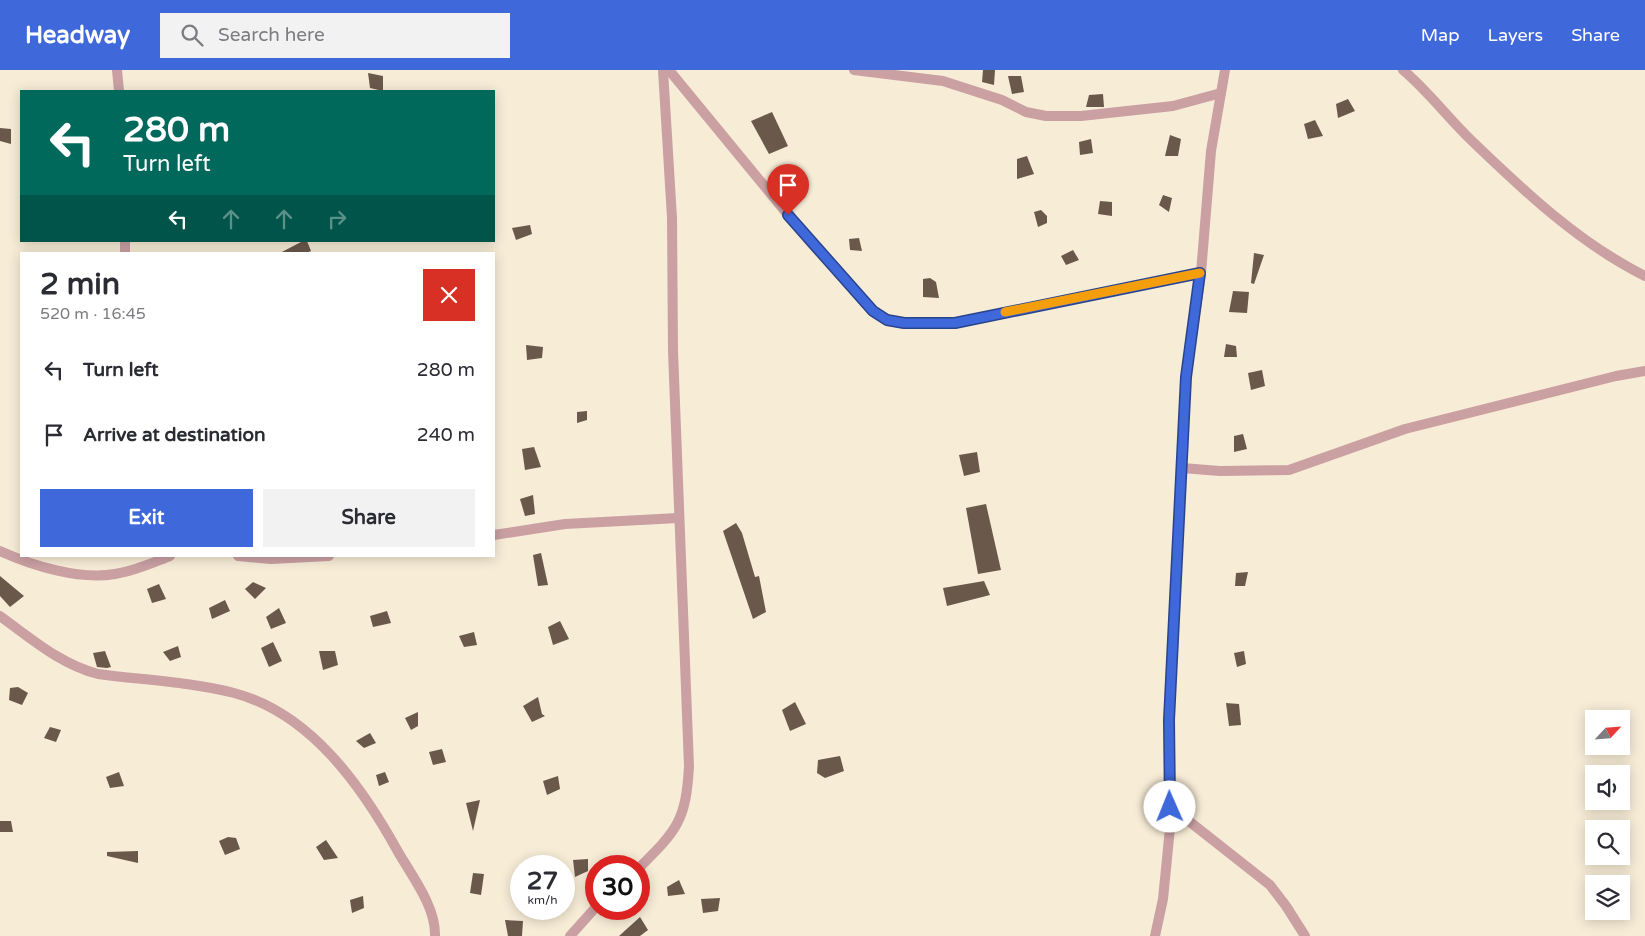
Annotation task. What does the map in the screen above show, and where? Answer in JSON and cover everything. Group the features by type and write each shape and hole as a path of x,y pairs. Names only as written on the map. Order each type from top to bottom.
{"street":[{"path":"117,70 119,90"},
{"path":"650,856 671,834 683,813 687,798 688,711 678,518 673,351 672,218 663,70"},
{"path":"669,70 721,136 823,257 873,311 887,320 904,323 955,323 1200,273"},
{"path":"854,70 888,71 943,81 1002,100 1026,112 1046,116 1080,116 1173,106 1220,93"},
{"path":"1155,936 1162,899 1170,807 1169,720 1186,377 1200,273 1211,151 1224,70"},
{"path":"1403,70 1519,186 1566,227 1620,263 1645,276"},
{"path":"1182,468 1220,471 1289,470 1405,429 1616,376 1645,371"},
{"path":"495,535 565,524 678,518"},
{"path":"0,551 52,568 105,576 134,570 165,557"},
{"path":"246,557 263,559 307,557"},
{"path":"0,616 60,660 78,669 98,674 234,693 262,704 308,732 331,755 360,791 389,836 430,910 435,928 435,936"},
{"path":"1170,807 1270,885 1305,936"},
{"path":"570,936 585,919"}],"building":[{"path":"983,70 995,70 994,85 982,82"},
{"path":"368,73 383,76 383,90 370,88"},
{"path":"1008,76 1021,76 1024,92 1012,94"},
{"path":"1103,94 1104,107 1086,107 1089,95"},
{"path":"1348,99 1355,111 1338,118 1336,104"},
{"path":"772,112 788,146 769,154 751,121"},
{"path":"1315,120 1323,136 1308,139 1304,124"},
{"path":"0,128 11,129 11,144 0,141"},
{"path":"1170,135 1181,139 1178,156 1165,156"},
{"path":"1091,139 1093,153 1080,155 1079,142"},
{"path":"1027,156 1034,174 1017,179 1017,159"},
{"path":"1163,195 1172,198 1169,212 1159,205"},
{"path":"1100,201 1112,202 1112,216 1098,214"},
{"path":"1041,210 1047,216 1047,223 1038,227 1034,212"},
{"path":"530,225 532,234 516,240 512,228"},
{"path":"859,238 862,251 850,250 849,239"},
{"path":"301,242 307,242 311,251 309,252 282,252"},
{"path":"1073,250 1079,260 1066,265 1061,256"},
{"path":"1254,253 1264,255 1254,284 1251,283"},
{"path":"930,278 936,282 939,298 923,297 923,279"},
{"path":"1233,291 1249,292 1247,313 1229,312"},
{"path":"1226,344 1236,346 1237,357 1224,357"},
{"path":"526,345 543,347 542,358 527,360"},
{"path":"1262,370 1265,386 1251,390 1248,373"},
{"path":"587,411 587,420 577,423 577,412"},
{"path":"1243,434 1247,449 1234,452 1234,436"},
{"path":"534,447 541,467 525,470 522,449"},
{"path":"977,452 980,472 964,476 959,455"},
{"path":"533,495 535,514 525,516 520,499"},
{"path":"986,504 1001,570 978,574 966,508"},
{"path":"736,523 742,533 755,577 759,576 766,612 753,619 723,531"},
{"path":"541,553 548,585 538,586 533,555"},
{"path":"1248,572 1245,586 1235,586 1236,573"},
{"path":"0,576 24,596 10,607 0,596"},
{"path":"984,581 990,595 947,606 943,588"},
{"path":"253,582 266,588 255,599 245,589"},
{"path":"159,584 166,599 152,603 147,589"},
{"path":"225,600 230,611 212,619 209,608"},
{"path":"279,608 286,623 271,629 266,617"},
{"path":"387,611 391,623 373,627 370,616"},
{"path":"560,621 569,639 553,645 548,627"},
{"path":"474,632 477,645 464,647 459,636"},
{"path":"273,642 282,661 269,667 261,648"},
{"path":"178,646 181,657 170,661 163,652"},
{"path":"105,651 111,667 97,667 93,653"},
{"path":"319,651 335,651 338,665 323,670"},
{"path":"1244,651 1246,664 1237,667 1234,653"},
{"path":"18,687 28,693 22,705 9,700 10,688"},
{"path":"538,697 542,714 545,716 532,722 523,706"},
{"path":"795,702 806,724 790,731 782,710"},
{"path":"1226,703 1239,704 1241,725 1229,726"},
{"path":"418,712 418,726 411,730 405,718"},
{"path":"50,727 61,730 56,742 44,738"},
{"path":"370,733 376,743 364,748 356,741"},
{"path":"442,749 446,762 433,765 429,752"},
{"path":"840,756 844,771 825,778 817,773 818,760"},
{"path":"119,772 124,786 110,788 106,777"},
{"path":"385,772 389,782 379,786 376,775"},
{"path":"558,776 560,789 547,795 543,781"},
{"path":"480,800 473,831 466,803"},
{"path":"0,821 11,821 13,832 0,832"},
{"path":"228,837 236,838 240,849 225,855 219,841"},
{"path":"326,840 338,858 324,860 316,847"},
{"path":"138,851 138,863 107,856 107,852"},
{"path":"585,859 585,872 575,877 575,860"},
{"path":"473,873 484,874 481,895 470,893"},
{"path":"679,880 685,894 668,896 667,887"},
{"path":"363,896 364,908 352,913 350,900"},
{"path":"720,898 718,911 703,913 701,899"},
{"path":"505,920 523,921 522,936 508,936"},
{"path":"637,920 642,920 648,930 640,936 619,936"}],"slow traffic":[{"path":"1005,312 1200,273"}],"route":[{"path":"788,215 873,311 887,320 904,323 955,323 1200,273 1186,377 1179,551 1169,720 1170,807"}]}
